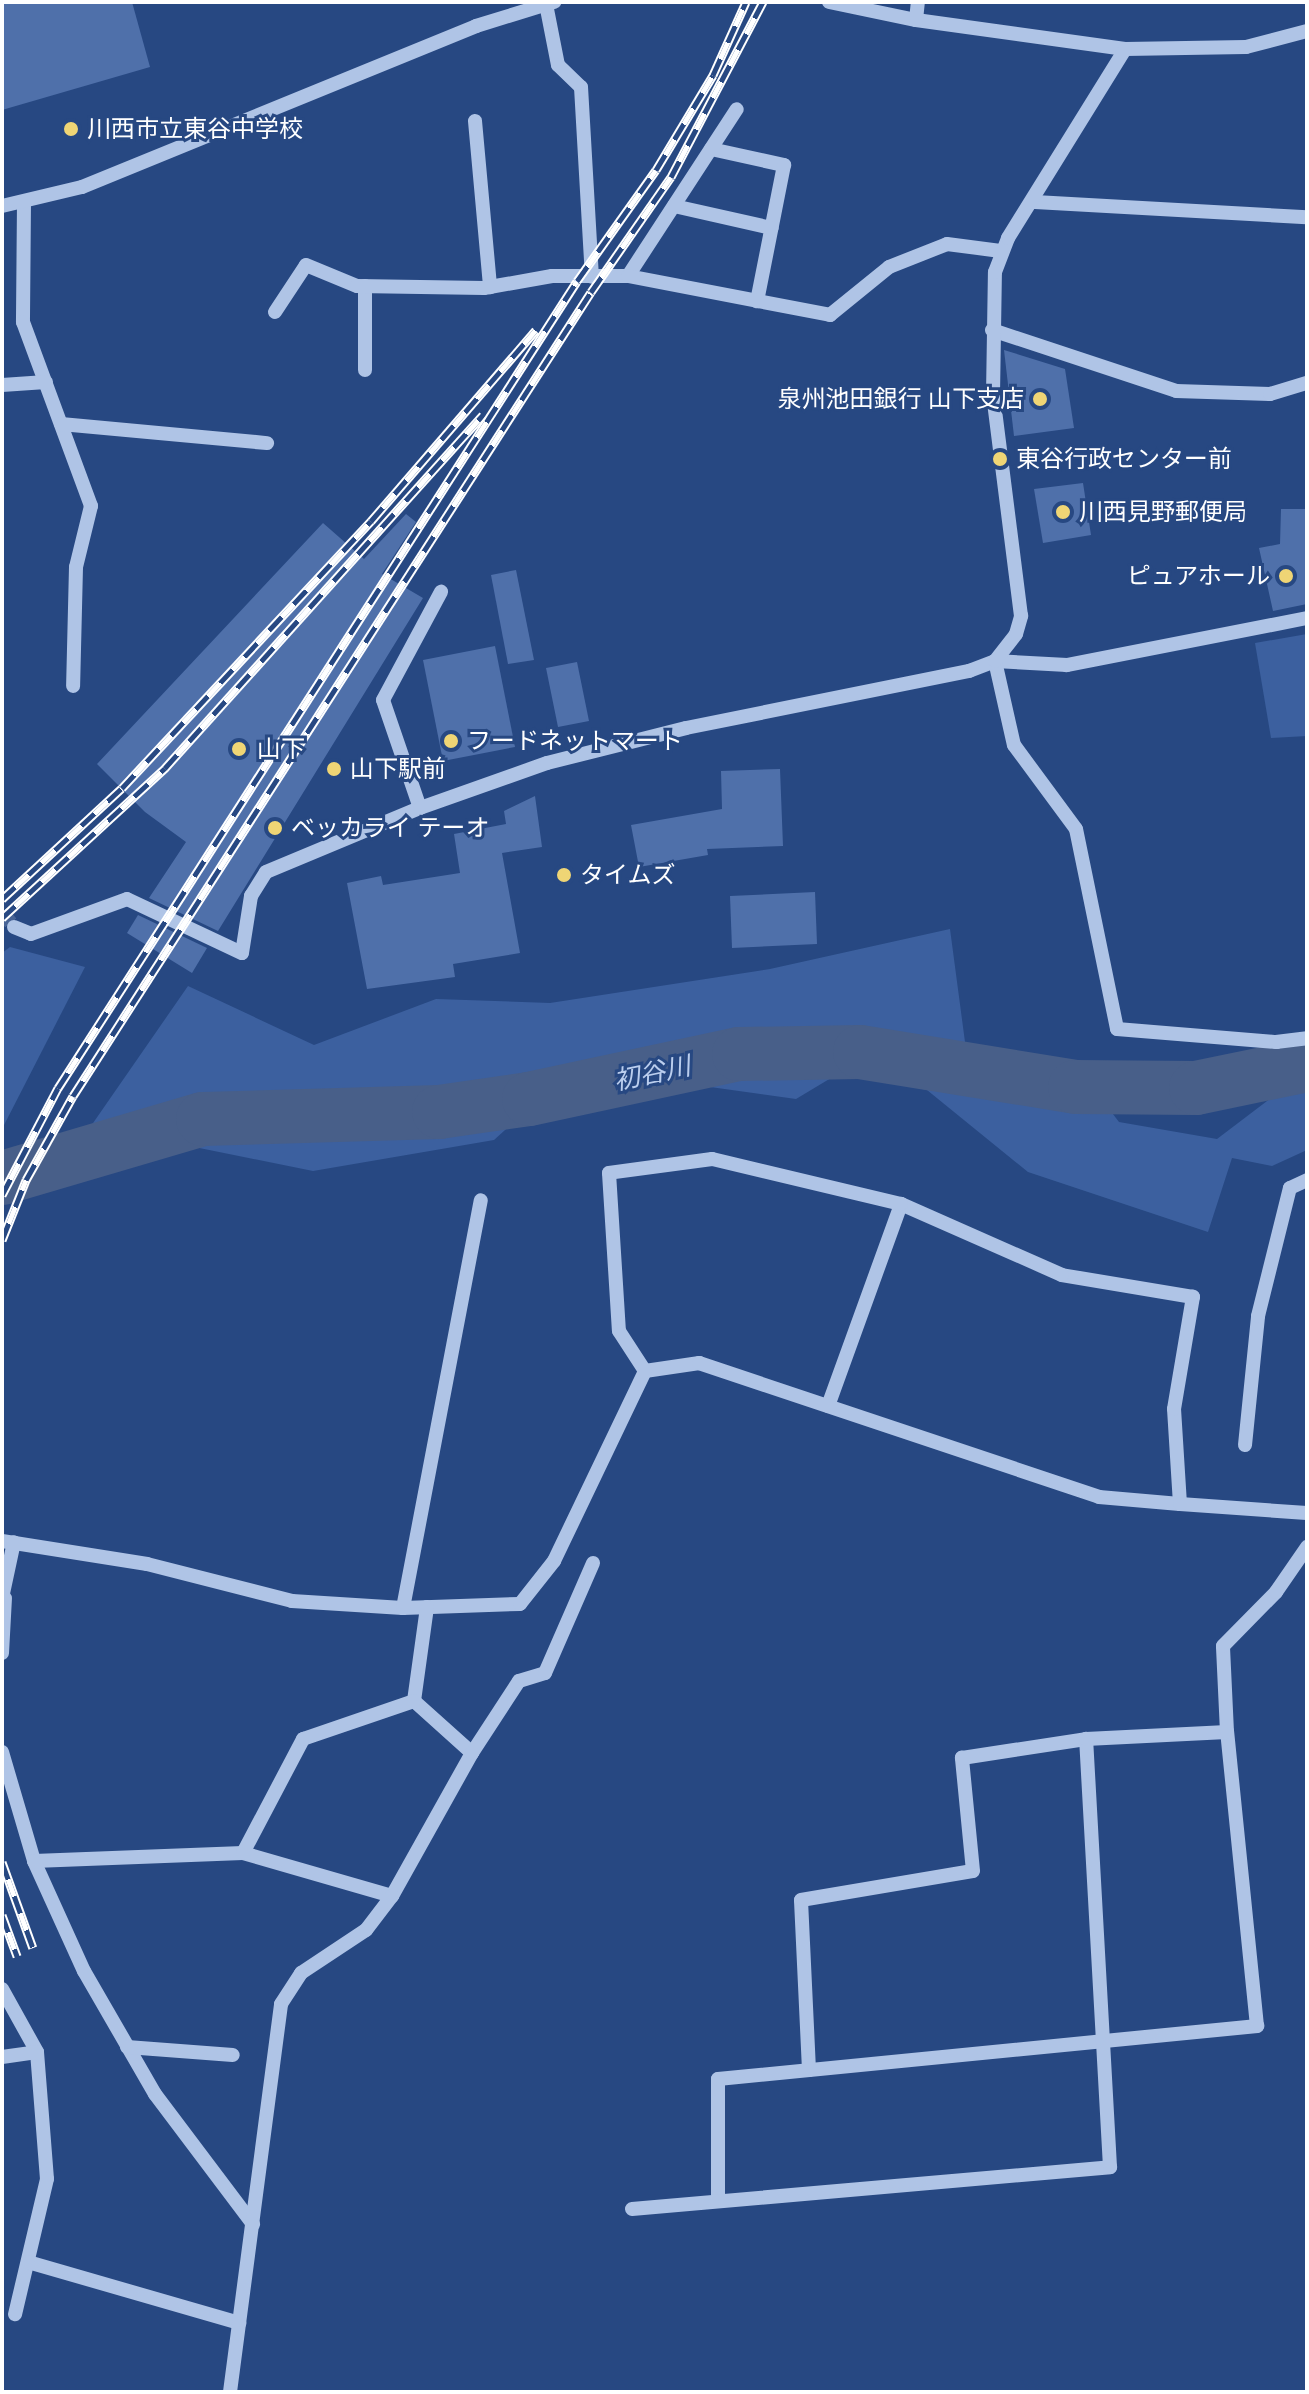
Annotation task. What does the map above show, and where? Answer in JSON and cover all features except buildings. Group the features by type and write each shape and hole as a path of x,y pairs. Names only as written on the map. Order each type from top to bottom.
{"street":[{"path":"829,2 916,20 1125,49 1246,47 1307,31"},
{"path":"916,20 918,2"},
{"path":"2,206 82,187 476,26 550,3 558,65 581,87 592,277"},
{"path":"995,661 1016,634 1021,616 993,395 992,330 1001,251 1035,202 1125,49"},
{"path":"628,276 737,109"},
{"path":"475,121 490,287"},
{"path":"711,149 784,165 757,301"},
{"path":"24,202 23,322 91,506 76,567 73,686"},
{"path":"1035,202 1307,217"},
{"path":"674,206 772,228"},
{"path":"275,312 306,265 365,286 490,287 552,276 628,276 830,315 889,267 947,244 1001,251"},
{"path":"365,286 365,370"},
{"path":"992,330 1176,391 1270,394 1307,383"},
{"path":"2,385 46,382"},
{"path":"61,424 267,443"},
{"path":"420,808 383,700 441,592"},
{"path":"14,927 31,934 127,899 242,953 251,896 266,872 420,808 547,763 859,690 969,671 995,661 1067,665 1307,618"},
{"path":"995,661 1014,745 1076,829 1117,1029 1276,1042 1307,1038"},
{"path":"645,1371 619,1331 609,1173 712,1159 901,1204 1062,1275 1193,1297 1174,1409 1180,1504"},
{"path":"1245,1445 1258,1316 1290,1188 1307,1180"},
{"path":"403,1608 481,1200"},
{"path":"828,1406 901,1204"},
{"path":"645,1371 699,1363 1099,1497 1307,1513"},
{"path":"2,1653 8,1541 147,1564 292,1601 403,1608 520,1604 554,1561 645,1371"},
{"path":"718,2201 718,2079 1257,2026 1227,1732 1223,1646 1276,1592 1307,1547"},
{"path":"230,2392 281,2004 301,1973 366,1930 392,1896 472,1753 519,1681 545,1673 593,1563"},
{"path":"414,1701 427,1607"},
{"path":"414,1701 472,1753"},
{"path":"243,1853 303,1739 414,1701"},
{"path":"809,2070 801,1900 973,1871 962,1758 1086,1739 1227,1732"},
{"path":"632,2209 1110,2167 1086,1739"},
{"path":"2,1752 34,1861 84,1971 155,2094 253,2224"},
{"path":"34,1861 243,1853 392,1896"},
{"path":"2,1989 37,2052 47,2179 15,2314"},
{"path":"127,2047 233,2055"},
{"path":"2,2057 37,2052"},
{"path":"28,2262 239,2323"}],"shaded area":[{"path":"1307,634 1307,736 1271,738 1255,643"},
{"path":"950,929 965,1042 1081,1072 1119,1122 1217,1139 1271,1098 1307,1089 1307,1150 1272,1166 1232,1158 1208,1232 1028,1172 927,1090 841,1072 796,1099 574,1068 494,1140 313,1171 91,1126 188,986 314,1045 436,999 550,1003 770,969"},
{"path":"10,947 85,967 2,1129 2,953"}],"waterway":[{"name":"初谷川","path":"2,1178 203,1119 439,1112 529,1099 739,1054 860,1052 1075,1087 1196,1088 1307,1065"}],"tunnel":[{"path":"2,912 14,927"}],"railway":[{"path":"2,1195 58,1088 577,281 656,170 713,75 746,2"},
{"path":"2,1240 26,1180 73,1096 591,292 671,177 763,2"},
{"path":"2,899 122,788 371,521 536,330"},
{"path":"2,918 165,768 483,415"},
{"path":"2,1862 33,1948"},
{"path":"2,1915 17,1956"}],"place":[{"name":"川西市立東谷中学校","path":"71,129"},
{"name":"泉州池田銀行 山下支店","path":"1040,399"},
{"name":"東谷行政センター前","path":"1000,459"},
{"name":"川西見野郵便局","path":"1063,512"},
{"name":"ピュアホール","path":"1286,576"},
{"name":"フードネットマート","path":"451,741"},
{"name":"山下","path":"239,749"},
{"name":"山下駅前","path":"334,769"},
{"name":"ベッカライ テーオ","path":"275,828"},
{"name":"タイムズ","path":"564,875"}]}
